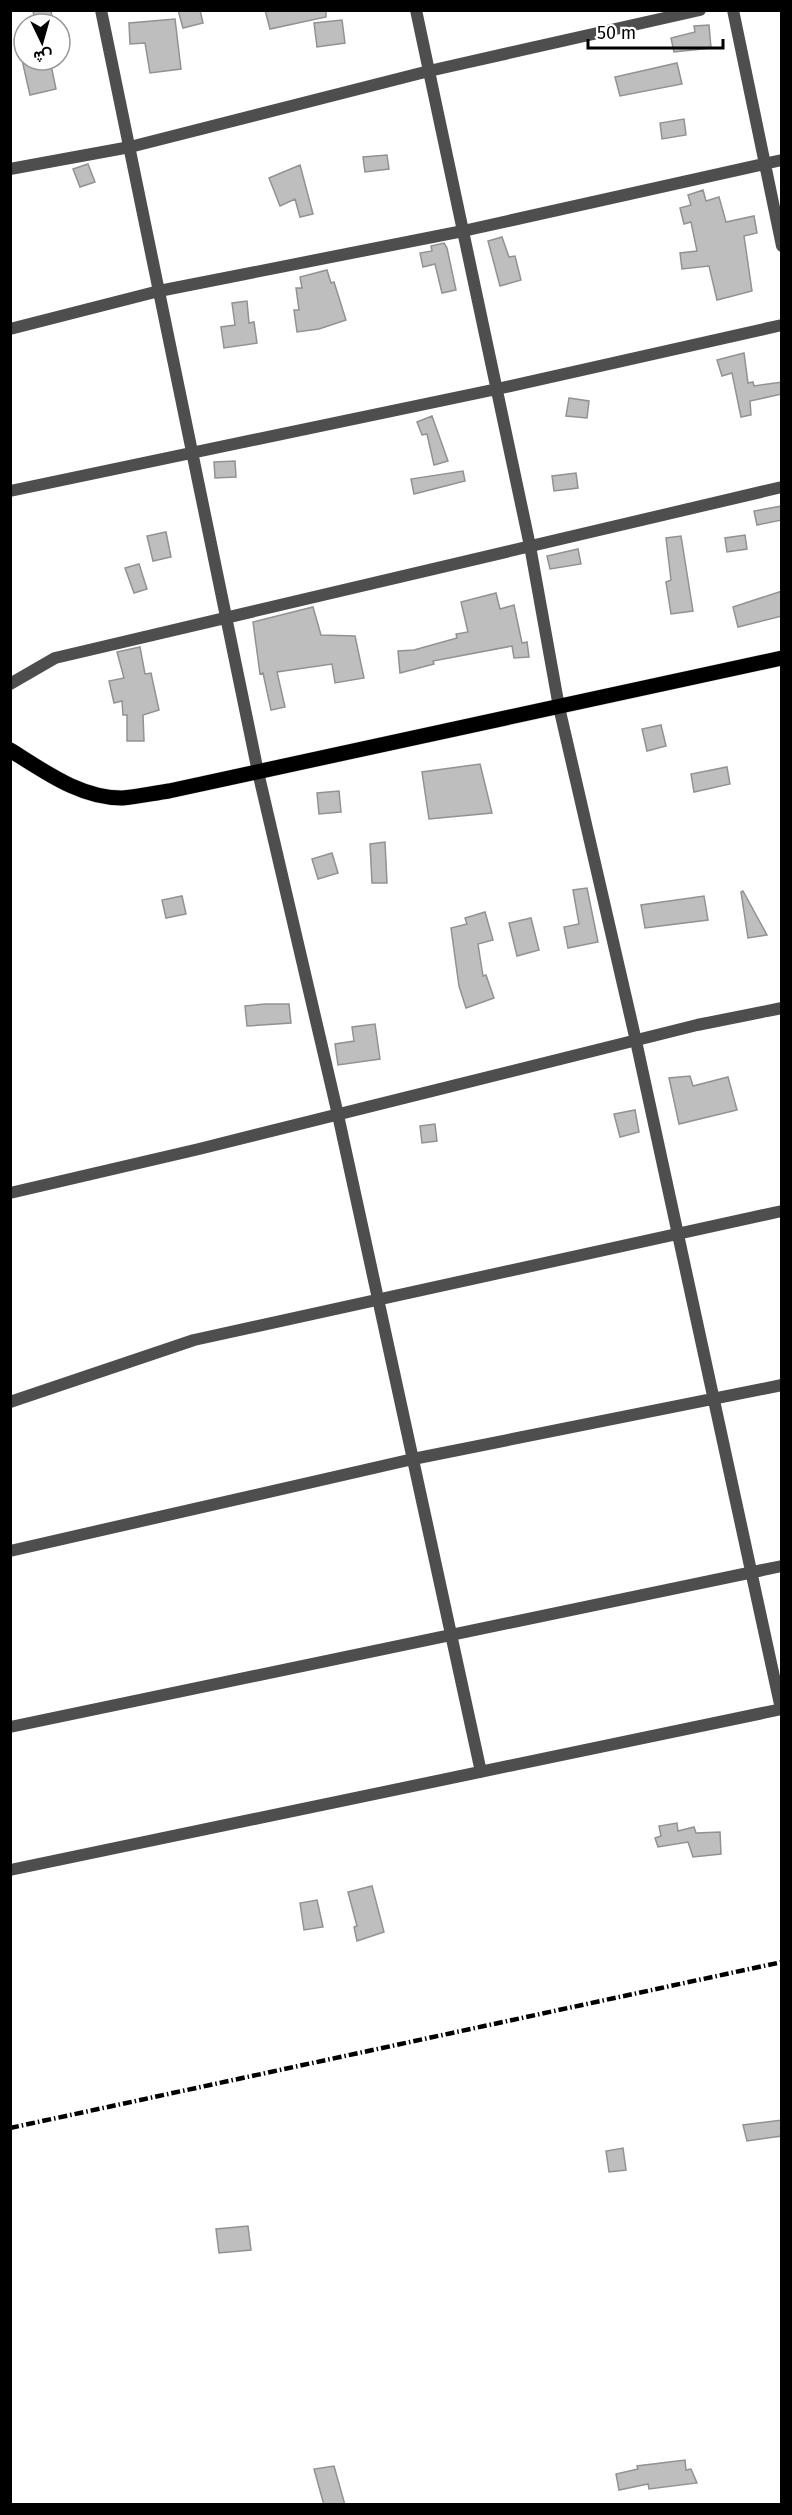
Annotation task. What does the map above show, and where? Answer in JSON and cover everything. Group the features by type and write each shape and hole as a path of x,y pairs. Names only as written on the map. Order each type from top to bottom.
{"main road":[{"path":"10,750 61,781 92,794 122,798 169,791 782,658"}],"street":[{"path":"101,10 258,772 338,1114 481,1772"},
{"path":"10,1870 781,1709 636,1041 559,706 530,546 416,10"},
{"path":"10,170 130,147 429,71 700,10"},
{"path":"734,10 782,246"},
{"path":"10,329 159,291 463,231 782,160"},
{"path":"10,491 192,451 497,389 782,325"},
{"path":"10,684 55,658 782,487"},
{"path":"10,1192 782,1008"},
{"path":"10,1402 195,1340 782,1212"},
{"path":"10,1551 413,1459 782,1385"},
{"path":"10,1727 782,1566"}],"building":[{"path":"33,10 51,10 51,12 33,12"},
{"path":"178,10 200,10 203,23 183,28"},
{"path":"265,10 326,10 326,17 270,29"},
{"path":"175,19 181,69 150,73 145,43 130,44 129,23"},
{"path":"342,20 345,43 317,47 314,23"},
{"path":"709,25 711,48 674,52 671,38 695,32 694,26"},
{"path":"677,63 682,84 620,96 615,77"},
{"path":"25,72 52,72 56,89 30,95"},
{"path":"684,119 686,135 662,139 660,123"},
{"path":"387,155 389,169 365,172 363,157"},
{"path":"88,164 95,182 80,187 73,169"},
{"path":"300,165 313,214 300,217 295,199 280,206 269,178"},
{"path":"703,190 706,201 719,197 726,222 754,216 757,233 744,236 752,291 717,300 709,266 682,269 680,253 697,251 691,222 684,224 680,208 691,205 688,195"},
{"path":"502,237 509,257 515,256 521,280 500,286 488,241"},
{"path":"444,243 456,290 442,293 435,264 423,267 420,253 432,251 431,246"},
{"path":"327,270 331,283 334,282 346,320 319,329 297,332 294,310 299,310 296,288 302,288 300,277"},
{"path":"247,301 249,323 254,322 257,343 224,348 221,327 235,325 232,303"},
{"path":"744,353 748,383 753,382 754,386 782,382 782,394 750,401 751,415 741,417 732,373 722,376 717,360"},
{"path":"569,398 589,401 587,418 566,416"},
{"path":"432,416 448,461 434,465 427,434 422,435 417,422"},
{"path":"235,461 236,477 215,478 214,462"},
{"path":"463,471 465,481 414,494 411,479"},
{"path":"576,473 578,488 554,491 552,476"},
{"path":"782,506 782,520 757,525 754,511"},
{"path":"166,532 171,557 153,561 147,536"},
{"path":"745,535 747,549 727,552 725,538"},
{"path":"681,536 693,611 671,614 666,582 671,580 666,538"},
{"path":"578,549 581,564 550,569 547,556"},
{"path":"139,564 147,589 134,593 125,568"},
{"path":"782,591 782,616 738,627 733,607"},
{"path":"496,593 500,609 514,605 522,643 527,642 529,657 514,658 512,646 433,661 434,664 400,673 398,651 414,650 457,638 456,634 468,632 461,602"},
{"path":"313,607 321,635 355,636 364,678 335,683 332,664 277,672 285,707 271,710 263,673 260,674 253,622"},
{"path":"140,647 145,674 151,673 159,710 143,715 144,741 127,741 127,715 123,715 122,701 114,703 109,681 124,678 117,652"},
{"path":"661,725 666,746 647,751 642,729"},
{"path":"480,764 492,813 429,819 422,772"},
{"path":"727,767 730,784 694,792 691,774"},
{"path":"339,791 341,812 319,814 317,793"},
{"path":"385,842 387,883 372,883 370,844"},
{"path":"332,853 338,873 318,879 312,859"},
{"path":"587,888 598,942 568,948 564,927 579,924 573,890"},
{"path":"743,891 767,935 748,938 741,892"},
{"path":"182,896 186,914 166,918 162,900"},
{"path":"704,896 708,920 645,928 641,905"},
{"path":"485,912 493,940 478,944 483,976 486,975 494,998 466,1008 459,986 451,928 467,924 465,918"},
{"path":"531,918 539,950 517,956 509,923"},
{"path":"289,1004 291,1023 247,1026 245,1006"},
{"path":"375,1024 380,1059 338,1065 335,1044 354,1041 352,1027"},
{"path":"690,1076 693,1086 728,1077 737,1110 679,1124 669,1078"},
{"path":"635,1110 639,1132 620,1137 614,1114"},
{"path":"435,1124 437,1141 422,1143 420,1126"},
{"path":"677,1823 678,1831 694,1827 696,1833 720,1832 721,1854 693,1857 688,1842 658,1847 655,1838 661,1836 659,1826"},
{"path":"372,1886 384,1932 357,1941 354,1927 357,1926 348,1892"},
{"path":"317,1900 323,1927 304,1930 300,1903"},
{"path":"782,2120 782,2136 747,2141 743,2125"},
{"path":"623,2148 626,2170 609,2172 606,2151"},
{"path":"248,2226 251,2250 219,2253 216,2229"},
{"path":"685,2460 686,2470 691,2469 697,2483 649,2489 648,2484 619,2490 616,2474 638,2469 637,2466"},
{"path":"334,2466 345,2505 324,2505 314,2469"}],"railway":[{"path":"10,2128 782,1962"}]}
